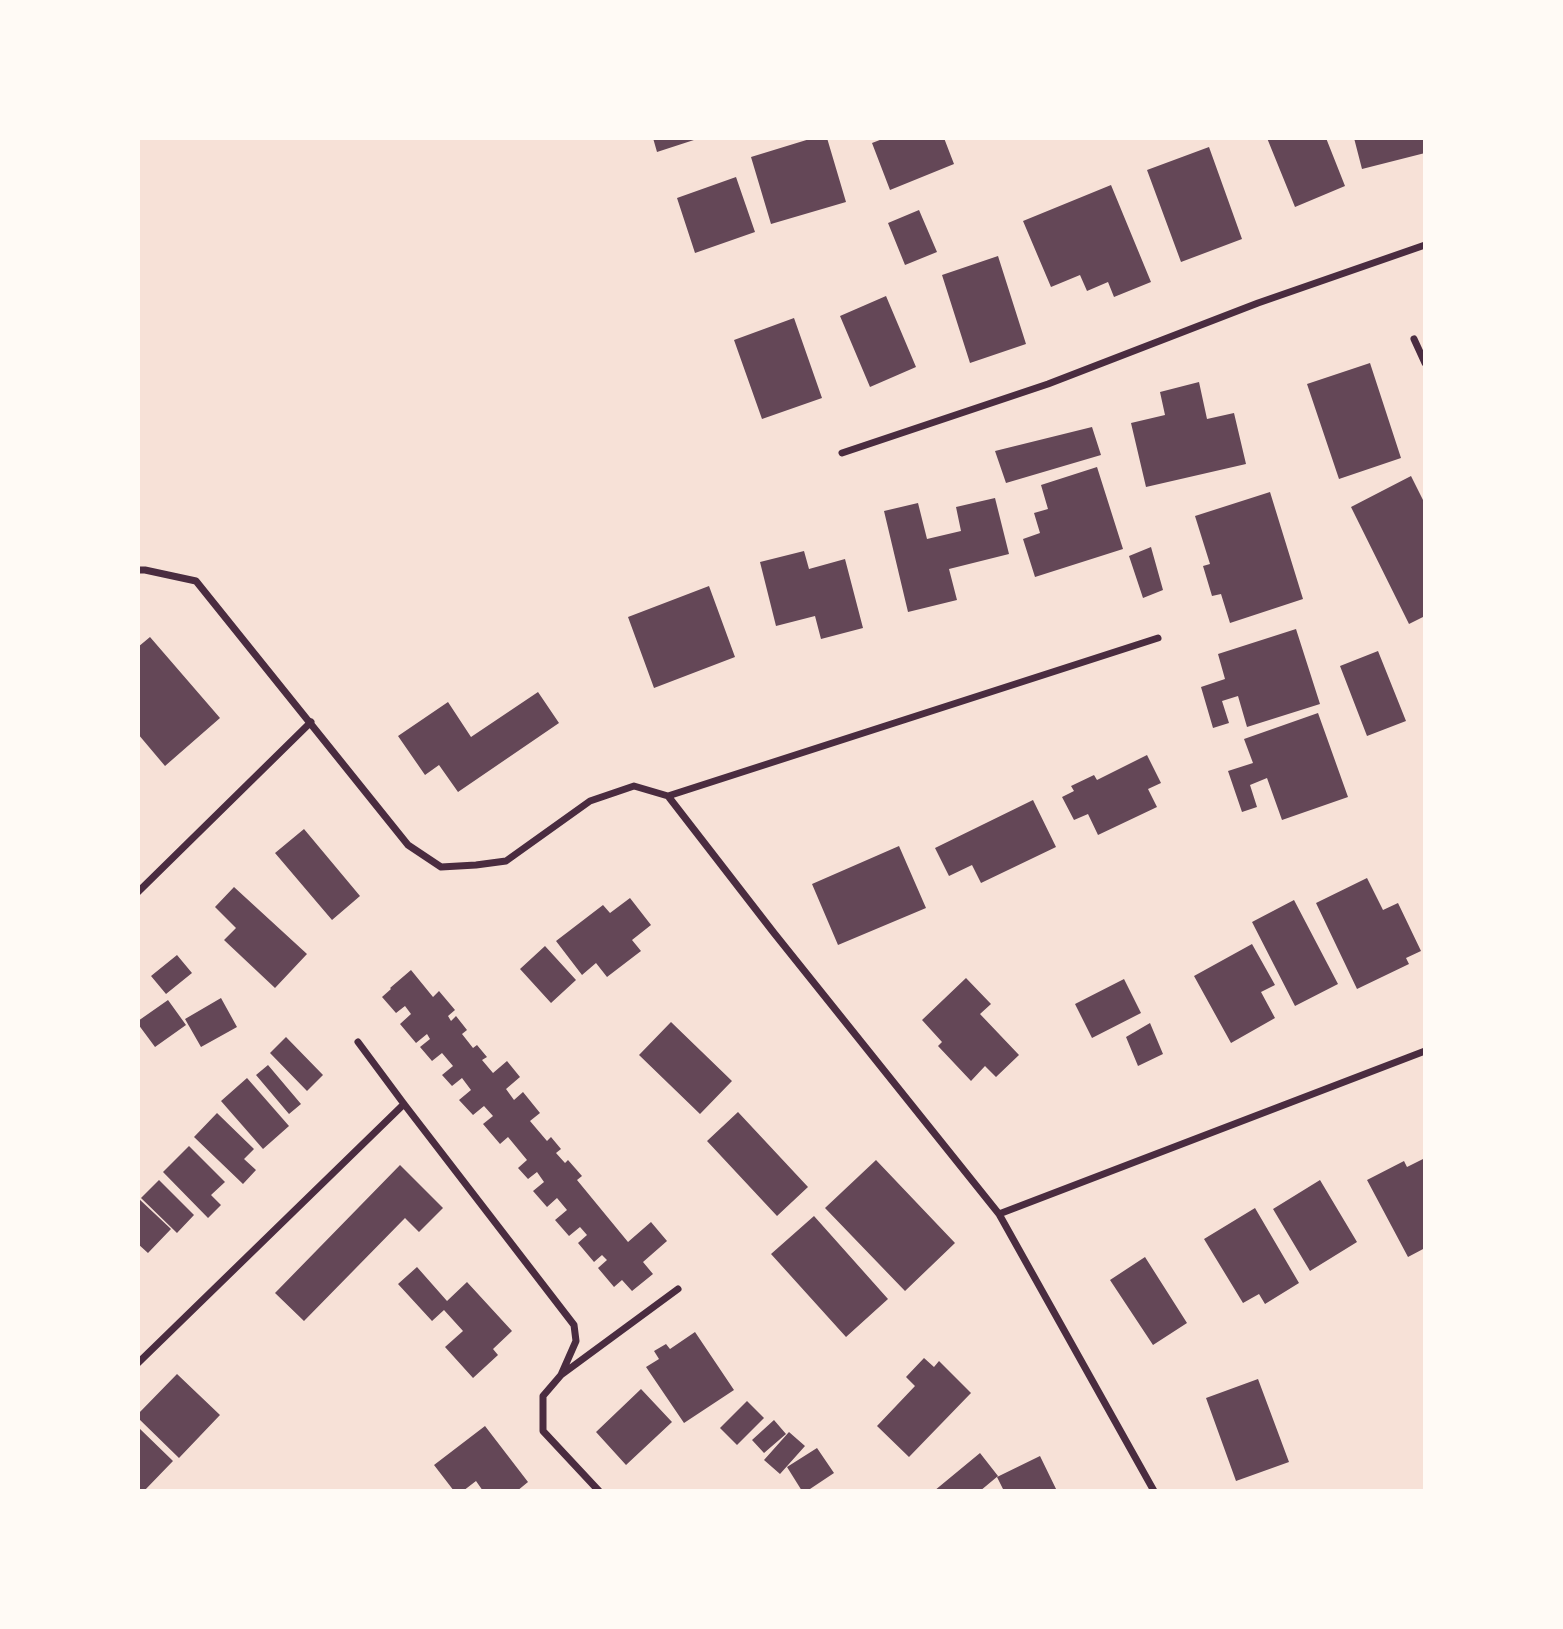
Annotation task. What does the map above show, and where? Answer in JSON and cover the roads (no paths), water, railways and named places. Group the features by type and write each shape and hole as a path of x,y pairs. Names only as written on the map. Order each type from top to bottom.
{"street":[{"path":"842,453 1048,384 1258,303 1425,245"},
{"path":"1414,339 1425,363"},
{"path":"138,570 196,581 408,845 440,867 506,861 590,802 634,786 668,796 1158,638"},
{"path":"138,892 311,722"},
{"path":"668,796 999,1214 1154,1491"},
{"path":"358,1042 575,1325 576,1342 561,1375"},
{"path":"999,1214 1425,1051"},
{"path":"138,1363 404,1104"},
{"path":"599,1491 543,1431 543,1396 561,1375 678,1289"}]}
